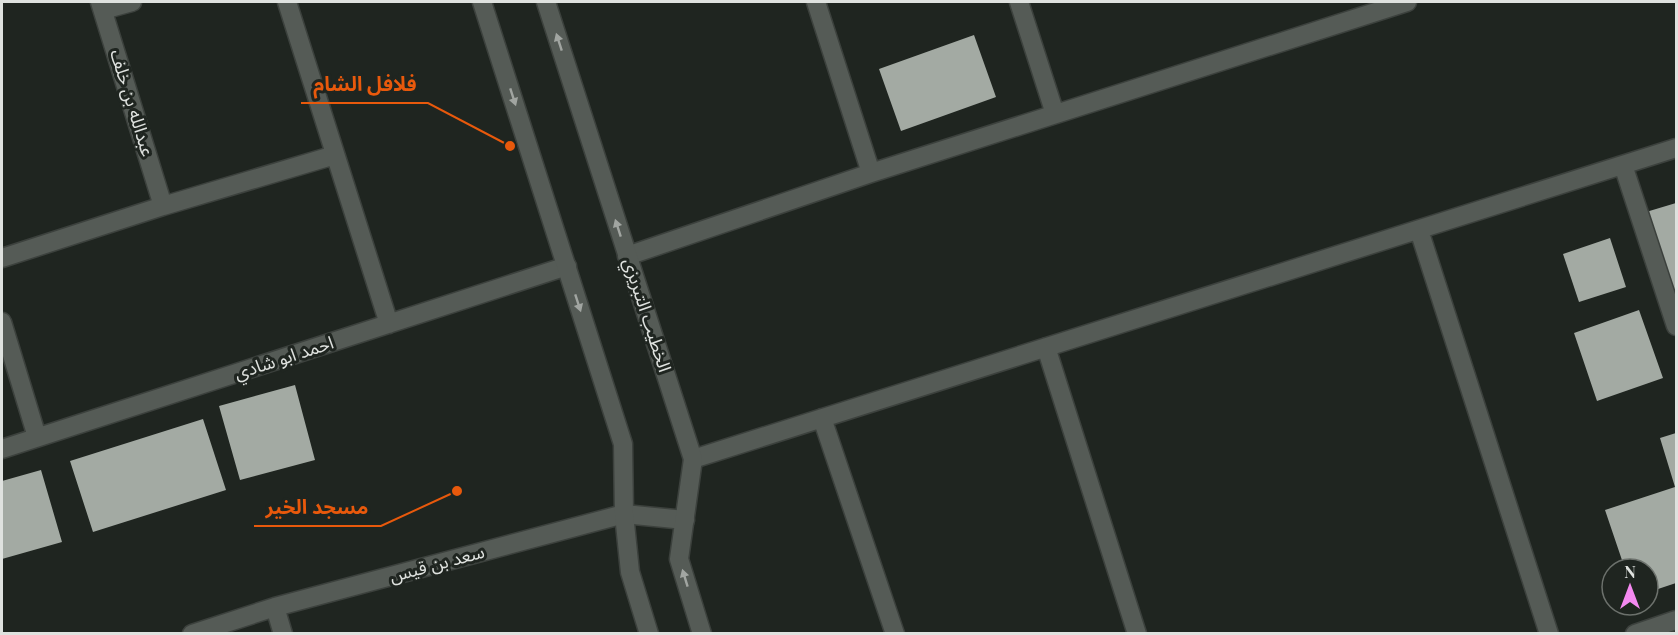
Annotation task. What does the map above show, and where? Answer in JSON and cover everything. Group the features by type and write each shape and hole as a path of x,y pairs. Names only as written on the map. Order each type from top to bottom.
{"street":[{"path":"102,6 132,2"},
{"path":"287,2 388,324"},
{"path":"482,2 623,444 624,514 630,572 649,633"},
{"name":"الخطيب التبريزي","path":"546,2 693,459 679,560 702,633"},
{"path":"816,2 871,173"},
{"path":"1018,2 1055,114"},
{"path":"627,256 871,173 1407,2"},
{"name":"عبدالله بن خلف","path":"102,6 163,206"},
{"path":"693,459 1677,148"},
{"path":"2,258 163,206 335,155"},
{"path":"1623,165 1677,326"},
{"path":"1419,230 1549,633"},
{"name":"احمد ابو شادي","path":"2,449 567,266"},
{"path":"2,322 38,437"},
{"path":"1046,347 1137,633"},
{"path":"822,418 895,633"},
{"name":"سعد بن قيس","path":"192,633 275,606 624,514 685,520"},
{"path":"275,606 283,633"},
{"path":"1635,633 1677,620"}],"building":[{"path":"974,35 996,97 901,131 879,69"},
{"path":"1676,203 1676,290 1671,292 1646,212"},
{"path":"1610,238 1626,287 1579,302 1563,254"},
{"path":"1639,310 1663,378 1597,401 1574,333"},
{"path":"295,385 315,460 240,480 219,406"},
{"path":"203,419 226,490 93,532 70,461"},
{"path":"1676,433 1676,583 1660,588 1660,557 1621,557 1605,510 1675,487 1660,438"},
{"path":"41,470 62,542 2,559 2,481"}],"place":[{"name":"فلافل الشام","path":"510,146"},
{"name":"مسجد الخير","path":"457,491"}]}
